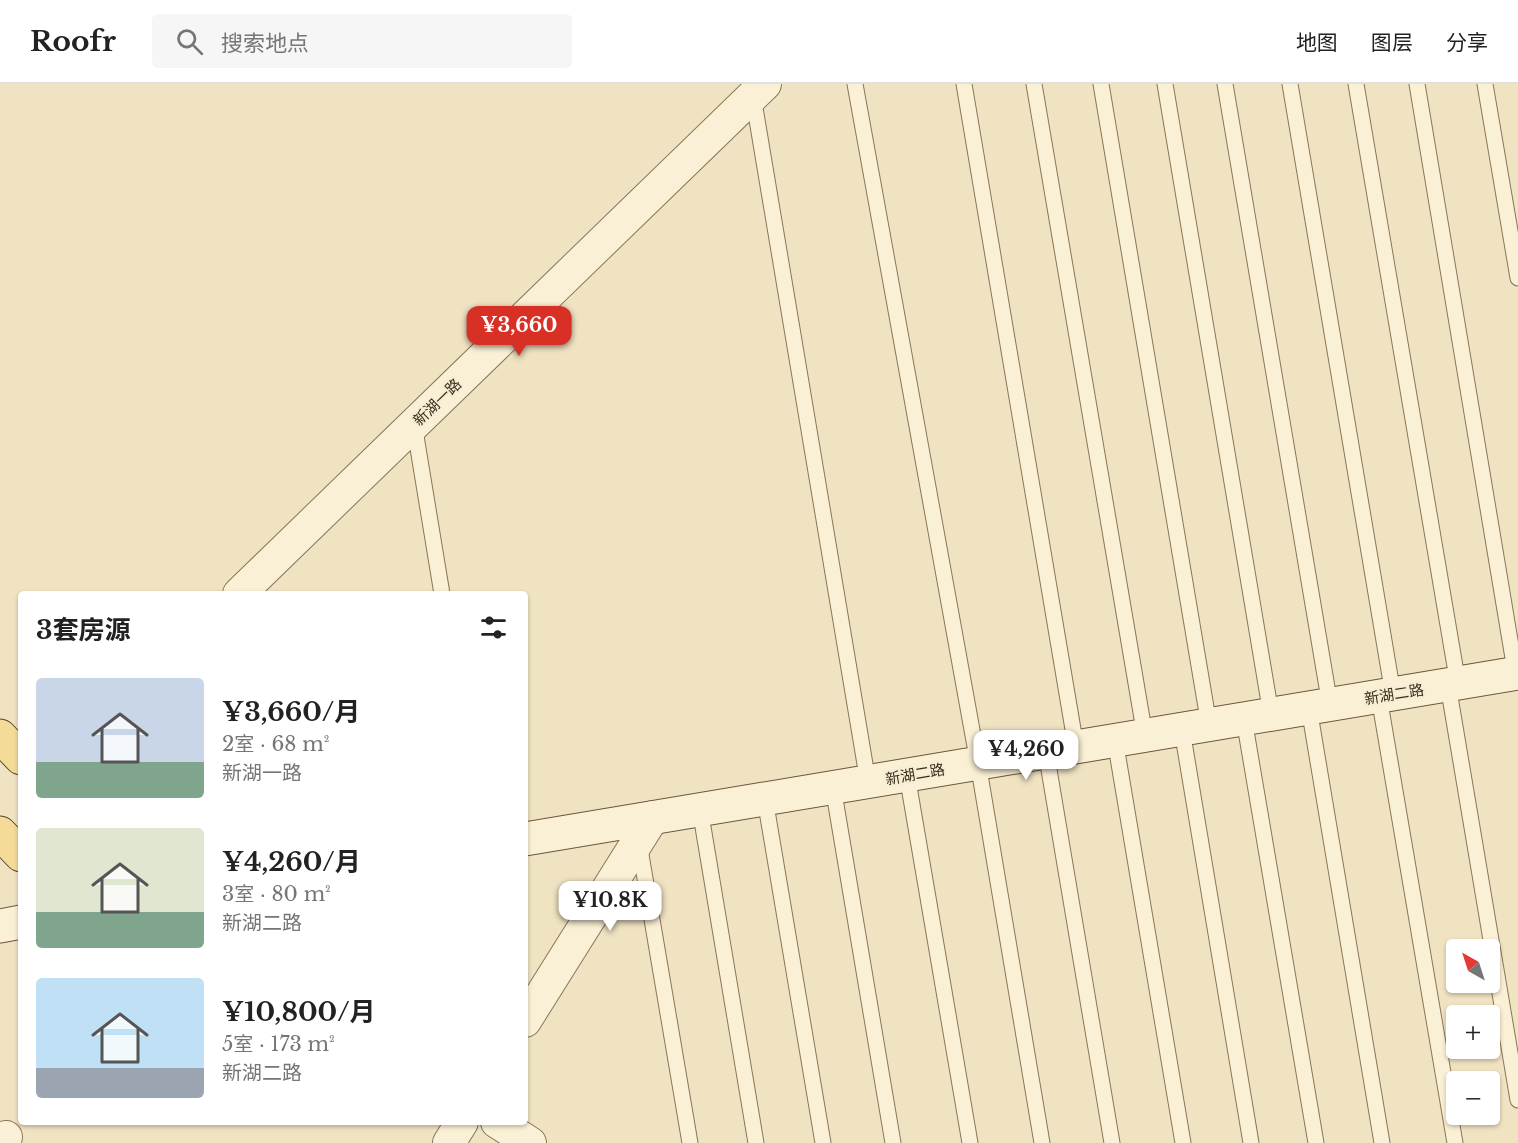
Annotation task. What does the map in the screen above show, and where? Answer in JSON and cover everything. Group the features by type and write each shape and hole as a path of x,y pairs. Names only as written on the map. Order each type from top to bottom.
{"main road":[{"name":"新湖二路","path":"528,839 646,829 700,809 1453,684 1517,678"},
{"path":"0,736 18,755"},
{"path":"0,833 18,852"},
{"path":"0,926 18,923"}],"street":[{"name":"新湖一路","path":"241,591 759,90"},
{"path":"528,1016 646,829"},
{"path":"449,1143 460,1125"},
{"path":"501,1125 530,1143"}],"lane":[{"path":"855,84 978,763 1042,1143"},
{"path":"964,84 1061,749 1112,1143"},
{"path":"1034,84 1130,738 1183,1143"},
{"path":"1101,84 1195,727 1251,1143"},
{"path":"1165,84 1258,717 1316,1143"},
{"path":"1226,84 1320,707 1382,1143"},
{"path":"1290,84 1455,1143"},
{"path":"1356,84 1518,1100"},
{"path":"1417,84 1517,678"},
{"path":"1485,84 1518,279"},
{"path":"759,90 868,782"},
{"path":"414,424 442,591"},
{"path":"907,775 970,1143"},
{"path":"833,788 893,1143"},
{"path":"765,799 823,1143"},
{"path":"700,809 756,1143"},
{"path":"646,829 690,1143"}]}
